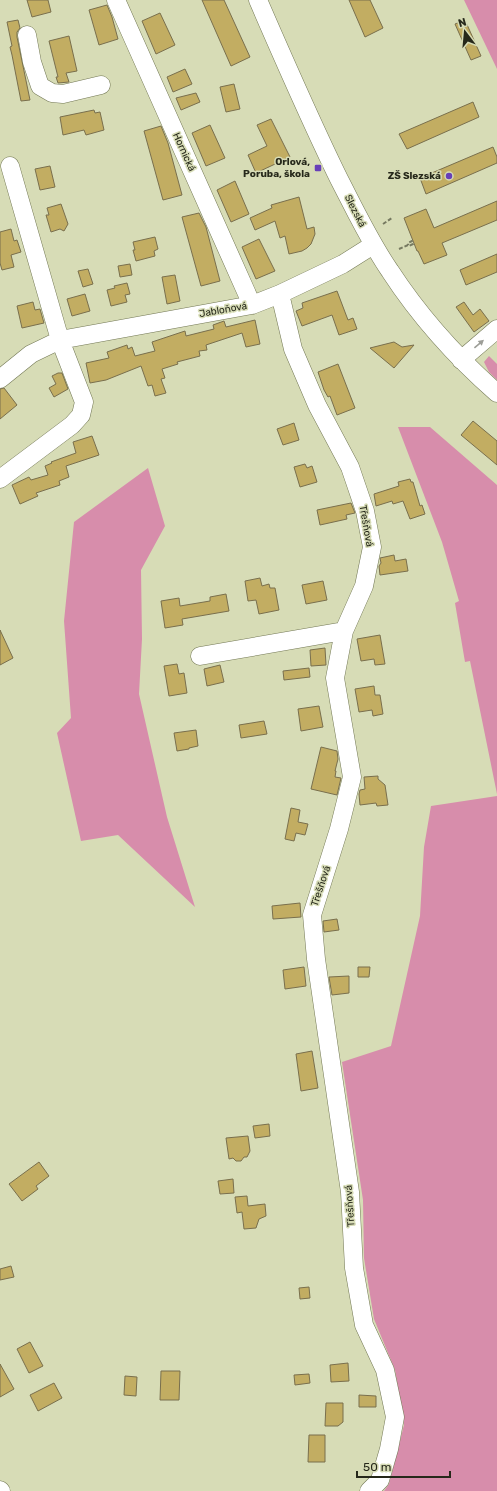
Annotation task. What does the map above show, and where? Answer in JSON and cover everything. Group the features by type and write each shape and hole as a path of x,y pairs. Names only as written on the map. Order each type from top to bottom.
{"street":[{"name":"Hornická","path":"116,0 252,305"},
{"name":"Slezská","path":"258,0 330,161 373,245 389,271 419,312 443,341 497,394"},
{"path":"27,35 32,62 40,86 52,94 64,94 101,85"},
{"path":"0,479 72,425 81,415 84,402 60,340 10,166"},
{"name":"Jabloňová","path":"0,379 31,354 60,340 252,305 280,294 343,264 373,245"},
{"name":"Třešňová","path":"280,294 293,350 317,405 350,467 365,511 372,547 364,586 344,631 335,678 352,777 339,829 312,915 316,959 350,1192 354,1268 364,1325 385,1370 395,1417 389,1449 380,1480 369,1491"},
{"path":"461,360 497,329"},
{"path":"200,656 344,631"}],"path":[{"path":"383,224 392,218"},
{"path":"399,249 412,242"}],"shaded area":[{"path":"464,0 497,0 497,69"},
{"path":"489,356 497,364 497,380 489,372 484,362"},
{"path":"398,427 430,427 497,485 497,794 470,661 465,662 455,603 459,601 442,542"},
{"path":"148,468 165,526 141,570 142,639 139,694 167,817 195,907 118,835 81,841 57,733 71,718 64,621 74,522"},
{"path":"497,796 497,1491 384,1491 389,1484 404,1425 395,1370 374,1319 364,1258 363,1200 342,1062 391,1046 420,916 424,847 431,806"}],"building":[{"path":"27,0 48,0 51,12 32,17"},
{"path":"202,0 224,0 250,57 231,66"},
{"path":"349,0 370,0 383,28 365,37"},
{"path":"107,5 118,39 99,45 89,10"},
{"path":"160,13 175,45 156,54 142,21"},
{"path":"18,20 20,28 17,32 17,37 30,100 21,101 10,47 12,46 7,22"},
{"path":"465,20 481,56 471,60 455,24"},
{"path":"69,36 77,71 66,73 69,82 58,83 56,77 58,77 49,41"},
{"path":"185,69 192,84 173,92 167,77"},
{"path":"234,84 240,109 226,112 220,87"},
{"path":"196,93 200,102 181,110 176,98"},
{"path":"473,102 479,117 407,149 399,134"},
{"path":"94,110 95,113 100,112 104,130 86,135 84,130 63,135 60,117"},
{"path":"271,119 290,157 256,173 248,155 267,146 257,125"},
{"path":"210,125 225,158 206,166 192,133"},
{"path":"161,126 168,143 182,195 163,200 144,131"},
{"path":"493,147 497,157 497,163 426,194 420,178"},
{"path":"50,166 55,187 40,190 35,169"},
{"path":"235,181 249,214 231,222 217,190"},
{"path":"299,197 307,229 314,227 315,234 311,244 307,248 302,251 289,254 285,236 280,238 275,221 255,230 250,218 272,208 271,205"},
{"path":"497,201 497,220 442,243 447,255 424,264 417,251 404,218 426,209 434,228"},
{"path":"61,204 68,224 64,231 60,229 51,232 46,215 49,215 47,208"},
{"path":"199,213 206,227 220,281 201,286 182,217"},
{"path":"11,229 14,241 17,240 21,252 11,255 14,267 2,270 0,263 0,232"},
{"path":"155,237 158,249 154,251 155,256 136,261 133,250 135,250 133,242"},
{"path":"259,239 275,271 256,279 242,247"},
{"path":"497,254 497,272 466,285 460,270"},
{"path":"130,264 132,275 120,277 118,266"},
{"path":"88,269 93,284 83,287 78,271"},
{"path":"175,275 180,301 167,304 162,277"},
{"path":"127,283 130,294 125,295 127,302 111,306 107,290 115,288 114,286"},
{"path":"337,291 348,320 353,318 357,329 339,335 332,315 302,326 296,311 303,308 302,303"},
{"path":"85,294 90,311 72,316 67,299"},
{"path":"33,302 35,310 40,309 44,323 22,328 17,306"},
{"path":"464,302 473,315 480,309 489,321 474,332 456,307"},
{"path":"255,320 260,344 246,347 242,333 206,345 207,350 199,351 200,356 177,362 178,364 162,369 165,378 161,379 166,393 155,396 152,385 148,386 141,366 106,380 90,383 86,363 109,358 107,352 127,345 128,349 132,347 135,356 155,351 152,342 185,331 186,336 214,329 213,325 224,321 226,327"},
{"path":"394,342 402,347 414,345 394,368 370,348"},
{"path":"338,364 355,408 337,415 330,396 328,397 324,390 318,372"},
{"path":"62,373 68,389 54,397 49,388 56,384 52,376"},
{"path":"4,388 17,405 0,419 0,389"},
{"path":"473,421 497,441 497,465 461,435"},
{"path":"294,423 299,440 283,445 277,429"},
{"path":"92,436 99,455 66,466 69,477 59,481 60,485 36,493 38,496 20,504 12,485 29,477 31,480 48,475 45,466 52,463 51,462 76,453 73,442"},
{"path":"305,464 307,468 312,466 317,482 300,487 294,467"},
{"path":"410,479 411,482 413,482 420,506 422,505 425,514 410,519 403,501 393,504 392,501 376,506 374,494 399,486 398,482"},
{"path":"351,503 355,513 346,515 347,519 320,525 317,510"},
{"path":"394,555 395,561 406,559 408,571 380,575 380,558"},
{"path":"260,578 262,586 269,584 270,588 275,588 279,610 259,614 256,600 248,601 245,581"},
{"path":"323,581 327,600 306,604 302,585"},
{"path":"226,594 229,611 182,619 183,625 165,628 161,601 179,598 180,606 210,601 210,597"},
{"path":"0,630 13,658 0,665"},
{"path":"380,635 385,664 375,665 374,659 361,661 357,639"},
{"path":"325,648 326,665 311,666 310,650"},
{"path":"177,664 179,674 184,673 187,693 169,696 164,666"},
{"path":"220,665 224,682 207,686 204,669"},
{"path":"309,668 310,677 284,680 283,671"},
{"path":"374,686 375,695 380,695 383,714 373,716 372,710 359,712 355,689"},
{"path":"319,706 323,727 301,731 298,709"},
{"path":"264,721 267,734 241,738 239,725"},
{"path":"196,730 198,746 177,751 174,733"},
{"path":"321,747 337,751 338,759 335,777 341,778 337,795 311,789"},
{"path":"378,776 378,779 385,785 388,805 377,806 376,803 360,805 360,790 365,789 364,777"},
{"path":"291,808 300,810 298,822 308,824 305,835 296,833 294,841 285,839"},
{"path":"300,903 301,917 273,919 272,906"},
{"path":"337,919 339,930 324,932 323,921"},
{"path":"304,967 306,986 285,989 283,970"},
{"path":"358,967 370,967 369,977 358,977"},
{"path":"349,976 349,993 332,995 329,977"},
{"path":"312,1051 318,1088 301,1091 296,1054"},
{"path":"269,1124 270,1136 255,1138 253,1126"},
{"path":"248,1136 250,1151 247,1157 244,1157 241,1161 236,1161 233,1158 229,1159 226,1138"},
{"path":"39,1162 49,1176 36,1186 38,1189 22,1201 9,1184"},
{"path":"233,1179 234,1193 220,1194 218,1181"},
{"path":"247,1196 248,1206 265,1204 266,1216 259,1219 256,1228 244,1229 242,1212 237,1213 235,1197"},
{"path":"11,1266 14,1277 0,1280 0,1269"},
{"path":"309,1287 310,1298 300,1299 299,1288"},
{"path":"30,1342 43,1366 29,1373 17,1349"},
{"path":"348,1363 349,1381 331,1382 330,1365"},
{"path":"0,1364 14,1389 0,1397"},
{"path":"161,1371 180,1371 179,1400 160,1400"},
{"path":"309,1374 310,1383 295,1385 294,1375"},
{"path":"125,1376 137,1377 136,1396 124,1395"},
{"path":"54,1383 62,1398 38,1411 30,1395"},
{"path":"359,1395 376,1396 376,1407 359,1407"},
{"path":"326,1403 343,1403 343,1422 338,1426 325,1426"},
{"path":"309,1435 325,1435 325,1462 308,1462"}],"place":[{"name":"Orlová, Poruba, škola","path":"318,168"},
{"name":"ZŠ Slezská","path":"449,176"}]}
